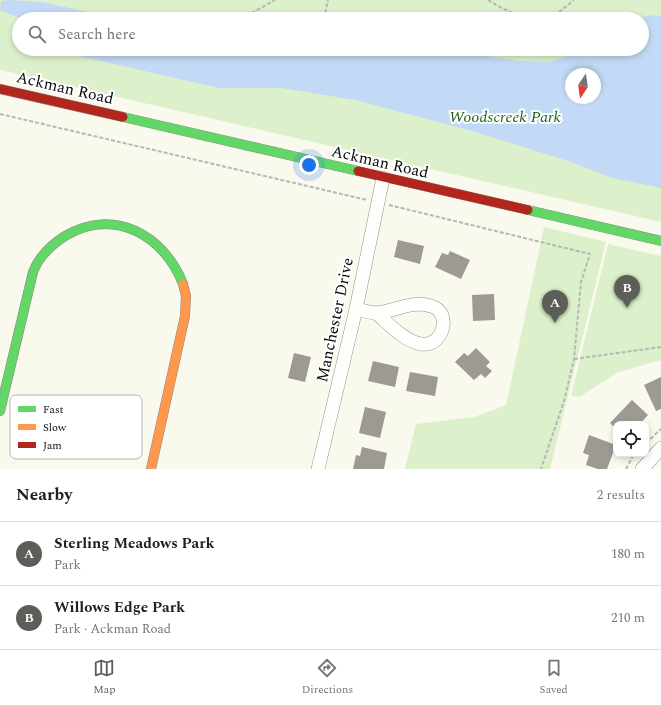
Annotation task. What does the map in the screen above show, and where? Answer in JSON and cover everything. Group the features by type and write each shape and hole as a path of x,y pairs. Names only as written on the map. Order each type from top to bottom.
{"street":[{"name":"Ackman Road","path":"0,88 383,178 661,241"},
{"name":"Manchester Drive","path":"318,469 356,309 383,178"},
{"path":"0,411 30,282 38,261 64,236 80,227 110,222 129,227 155,242 175,263 185,290 185,316 151,469"},
{"path":"356,309 376,313 425,304 433,306 439,310 444,320 441,335 434,342 422,344 404,336 376,313"},
{"path":"642,469 661,448"}],"path":[{"path":"254,12 275,0"},
{"path":"325,12 328,0"},
{"path":"488,0 509,12"},
{"path":"559,12 574,0"},
{"path":"0,114 590,254 581,282 574,360 564,401 541,469"},
{"path":"574,360 661,347"},
{"path":"649,440 661,429"},
{"path":"626,469 632,457"}],"green space":[{"name":"Woodscreek Park","path":"0,0 661,0 661,222 0,70"},
{"path":"544,227 606,242 550,469 405,469 416,424 474,417 506,405"},
{"path":"608,244 661,256 661,360 619,372 579,397 571,396"}],"water":[{"path":"10,0 42,2 88,12 12,12 12,15 0,10 1,1"},
{"path":"649,16 661,16 661,188 612,178 571,162 472,131 355,100 281,88 219,88 79,56 488,56 518,61 548,62 568,56 649,56"}],"building":[{"path":"398,240 424,246 420,264 394,257"},
{"path":"450,251 470,260 461,279 435,267 442,253 448,255"},
{"path":"494,294 495,320 473,321 472,295"},
{"path":"476,348 490,362 486,366 492,371 485,378 481,374 474,380 455,362 464,353 468,356"},
{"path":"294,353 311,357 305,382 288,378"},
{"path":"373,361 399,367 395,387 368,381"},
{"path":"410,372 438,377 435,396 406,391"},
{"path":"661,377 661,409 656,411 644,385"},
{"path":"632,400 648,415 643,421 613,421 613,426 610,423"},
{"path":"365,407 386,412 380,438 359,433"},
{"path":"589,435 613,444 613,453 607,469 598,469 586,465 589,455 583,453"},
{"path":"362,447 387,453 384,469 353,469 356,455 360,456"}],"traffic: fast":[{"path":"123,117 358,171"},
{"path":"528,210 661,241"},
{"path":"0,411 33,272 42,256 60,239 83,228 101,224 119,226 135,231 150,240 163,252 174,267 183,284"}],"traffic: slow":[{"path":"151,469 185,316 186,296 183,284"}],"traffic: jam":[{"path":"0,89 123,117"},
{"path":"358,171 528,210"}],"place":[{"name":"Willows Edge Park","path":"627,308"},
{"name":"Sterling Meadows Park","path":"555,323"}]}
